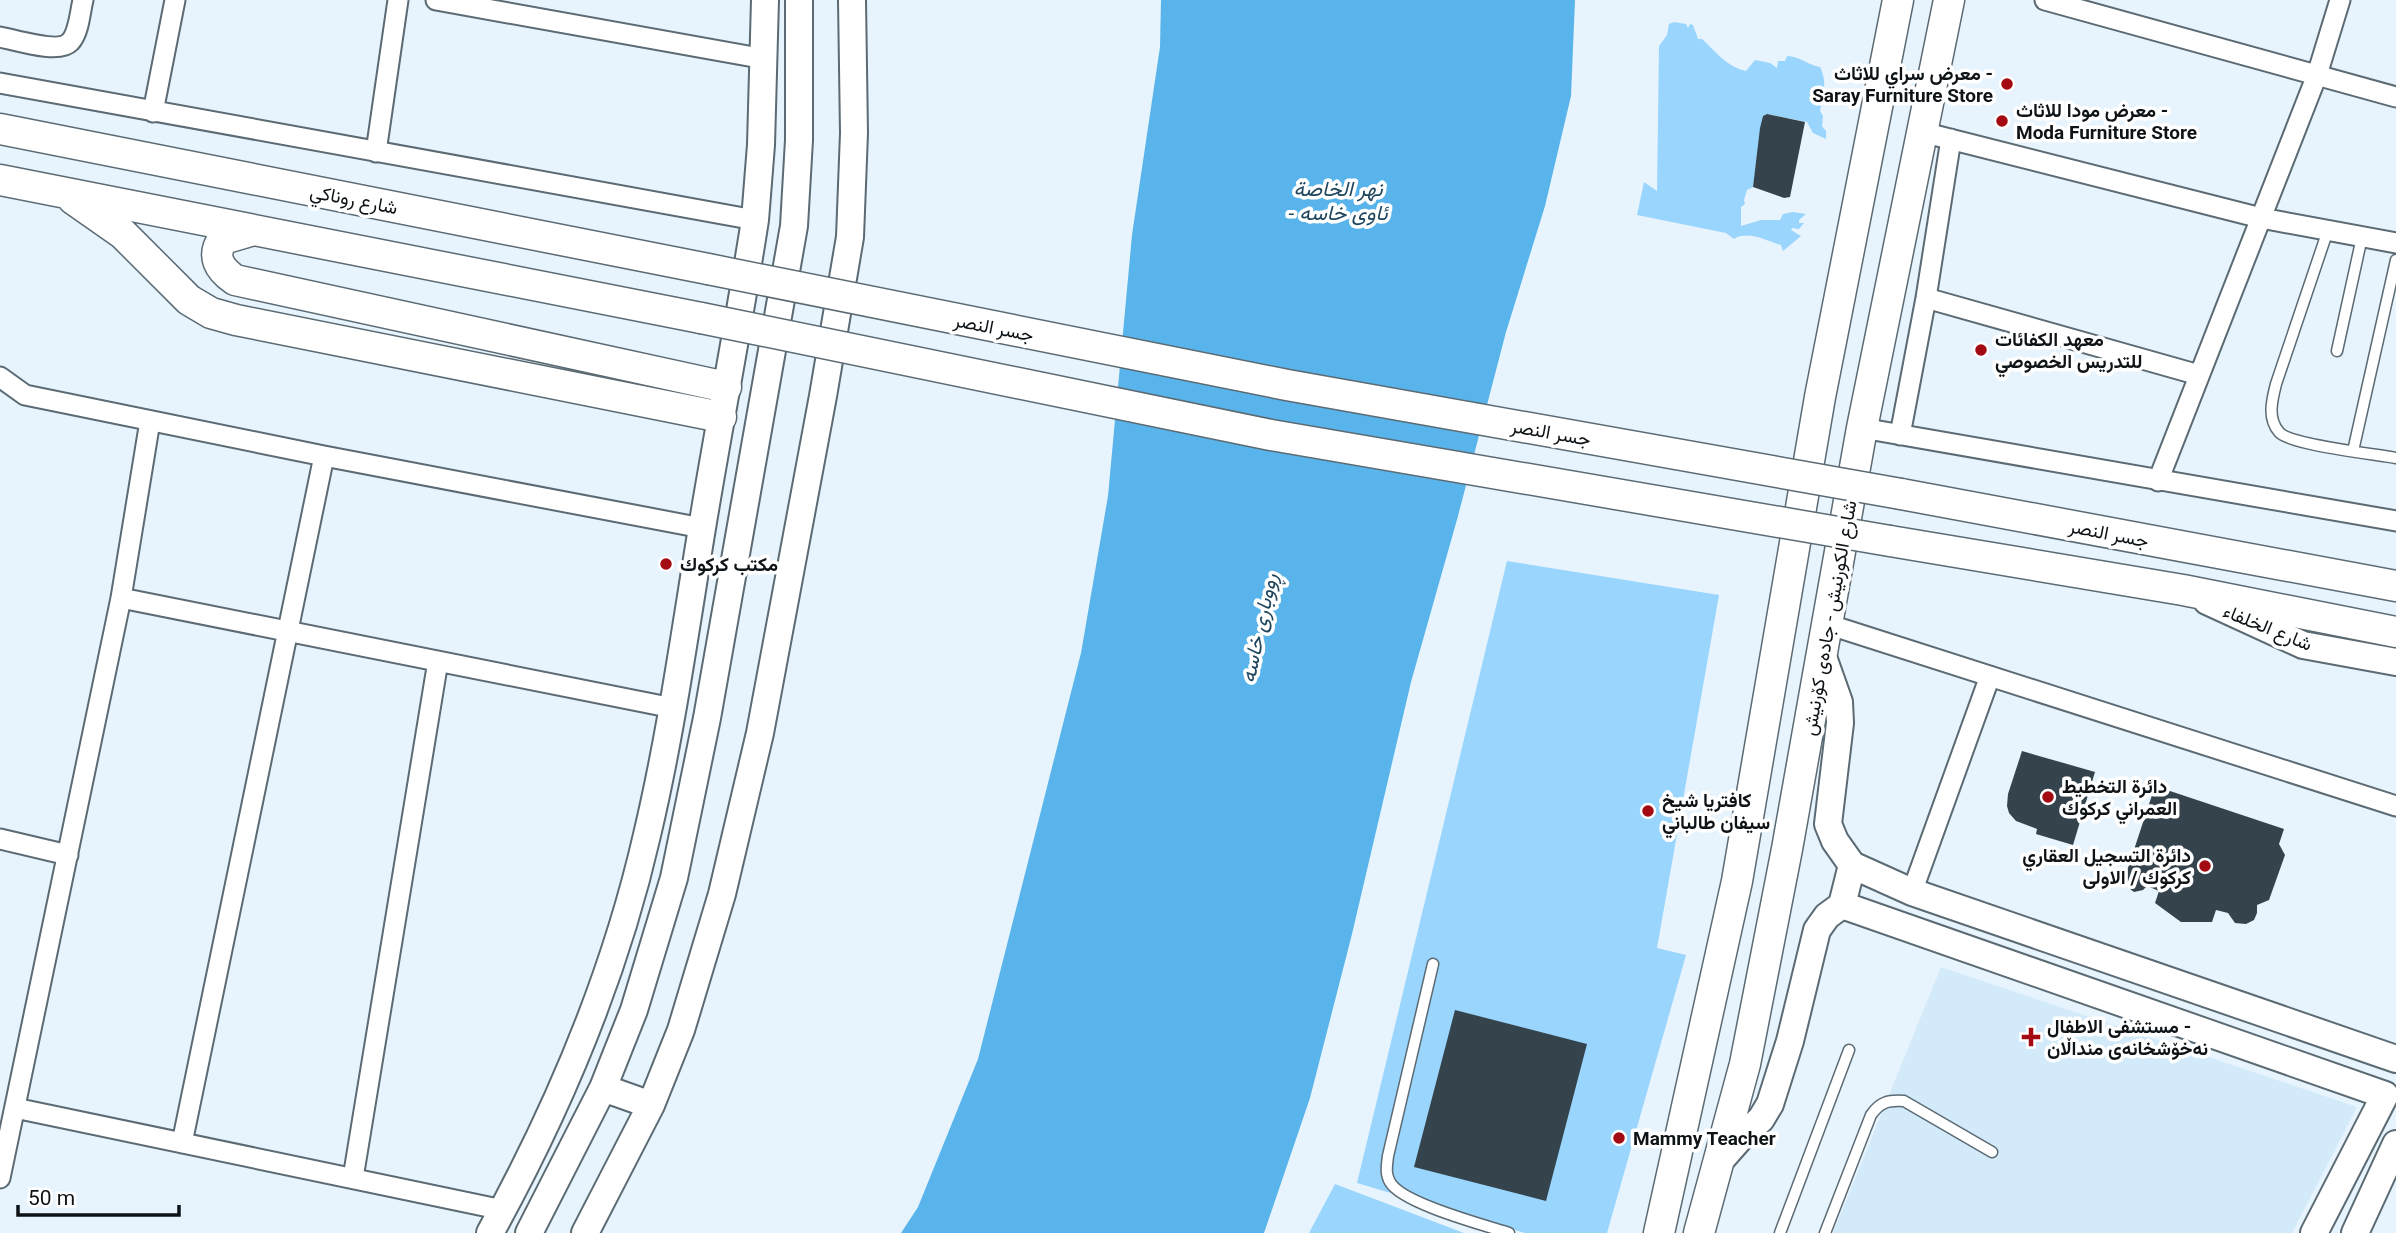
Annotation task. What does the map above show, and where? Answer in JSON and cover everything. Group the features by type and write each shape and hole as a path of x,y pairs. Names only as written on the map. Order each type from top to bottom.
{"main road":[{"path":"1659,1233 1737,881 1820,397 1898,0"},
{"name":"شارع الكورنيش - جادەی کۆرنیش","path":"1699,1233 1745,1064 1823,657 1862,428 1949,0"},
{"name":"شارع روناكي","path":"0,129 708,269"},
{"path":"0,180 701,318 1271,436 2183,590 2396,632"},
{"path":"64,193 123,234 189,300 211,313 249,323 721,417"},
{"path":"254,230 223,239 217,248 217,260 223,272 235,280 726,387"},
{"name":"جسر النصر","path":"708,269 1287,385 1901,494 2396,586"}],"street":[{"path":"0,37 61,48 70,43 76,33 83,0"},
{"path":"153,112 175,0"},
{"path":"376,152 398,0"},
{"path":"436,0 765,58"},
{"path":"15,1108 353,1178 497,1222 562,1090 610,965 647,836 673,708 755,220 765,58 765,0"},
{"path":"529,1233 603,1088 634,1010 674,878 716,669 794,226 799,139 799,0"},
{"path":"586,1233 651,1105 681,1030 722,894 760,733 824,396 850,237 855,133 852,0"},
{"path":"2045,0 2396,97"},
{"path":"2158,481 2316,75 2340,0"},
{"path":"0,83 755,220"},
{"path":"1922,132 2261,218 2396,243"},
{"path":"1900,435 1926,298 1951,139"},
{"path":"1926,298 2199,375"},
{"path":"0,377 25,395 324,456 702,528"},
{"path":"0,1178 121,598 150,421"},
{"path":"1862,428 2396,521"},
{"path":"182,1143 324,456"},
{"path":"693,582 716,669"},
{"name":"شارع الخلفاء","path":"2183,590 2303,645 2396,662"},
{"path":"121,598 673,708"},
{"path":"1827,624 2396,806"},
{"path":"1823,657 1839,702 1840,723 1828,824 1835,841 1853,865 1912,892 2396,1059 2383,1074 2382,1089 2391,1100"},
{"path":"353,1178 438,661"},
{"path":"1912,892 1990,676"},
{"path":"0,839 68,855"},
{"path":"1842,905 1853,865"},
{"path":"1718,1163 1761,1119 1770,1104 1790,1041 1817,930 1833,909 1842,905 2391,1100"},
{"path":"603,1088 651,1105"},
{"path":"2314,1233 2391,1100"},
{"path":"2356,1233 2396,1144"}],"lane":[{"path":"2328,230 2271,404 2273,421 2280,434 2297,441 2353,451 2395,454"},
{"path":"2337,351 2362,237"},
{"path":"2353,451 2396,260"},
{"path":"1433,964 1388,1156 1387,1174 1391,1185 1412,1200 1509,1233"},
{"path":"1780,1233 1849,1050"},
{"path":"1825,1233 1871,1115 1878,1105 1889,1100 1904,1101 1992,1152"}],"shaded area":[{"path":"1669,24 1686,24 1688,28 1690,24 1693,25 1698,39 1702,39 1722,58 1739,69 1746,71 1755,60 1770,63 1777,68 1778,61 1785,61 1787,56 1820,67 1824,84 1820,111 1826,139 1813,133 1807,122 1767,114 1763,116 1753,187 1747,190 1745,204 1741,207 1741,226 1761,220 1780,220 1783,214 1793,212 1806,214 1799,220 1799,223 1804,223 1799,229 1791,230 1801,236 1783,251 1781,245 1758,237 1734,239 1726,233 1637,215 1644,182 1657,191 1659,46 1667,35"},
{"path":"1507,561 1719,595 1657,948 1686,955 1607,1233 1525,1233 1357,1183"},
{"name":"مستشفى الاطفال - نەخۆشخانەی منداڵان","path":"1941,967 2357,1107 2292,1233 1833,1233"},
{"path":"1335,1184 1464,1233 1309,1233"}],"water":[{"name":"نهر الخاصة - ئاوی خاسە","path":"1161,0 1575,0 1571,96 1545,206 1506,332 1411,682 1352,934 1310,1098 1264,1233 901,1233 918,1207 978,1059 1081,653 1108,496 1132,235 1160,47"}],"building":[{"path":"1767,114 1805,122 1790,197 1784,198 1753,187 1760,128 1763,116"},
{"name":"دائرة التخطيط العمراني كركوك","path":"2022,751 2095,772 2073,845 2036,834 2037,829 2016,821 2009,813 2008,794"},
{"name":"دائرة التسجيل العقاري كركوك / الاولى","path":"2155,786 2284,829 2279,844 2285,855 2269,900 2257,905 2254,920 2246,924 2235,923 2228,913 2216,910 2212,922 2181,922 2155,903 2159,891 2147,886 2134,892 2126,886 2125,877"},
{"path":"1455,1010 1587,1044 1546,1201 1414,1167"}],"place":[{"name":"معرض سراي للاثاث - Saray Furniture Store","path":"2007,84"},
{"name":"معرض مودا للاثاث - Moda Furniture Store","path":"2002,121"},
{"name":"معهد الكفائات للتدريس الخصوصي","path":"1981,350"},
{"name":"مكتب كركوك","path":"666,564"},
{"name":"دائرة التخطيط العمراني كركوك","path":"2048,797"},
{"name":"كافتريا شيخ سيفان طالباني","path":"1648,811"},
{"name":"دائرة التسجيل العقاري كركوك / الاولى","path":"2205,866"},
{"name":"مستشفى الاطفال - نەخۆشخانەی منداڵان","path":"2031,1037"},
{"name":"Mammy Teacher","path":"1619,1138"}],"water label":[{"name":"ڕووباری خاسە","path":"1259,628"}]}
